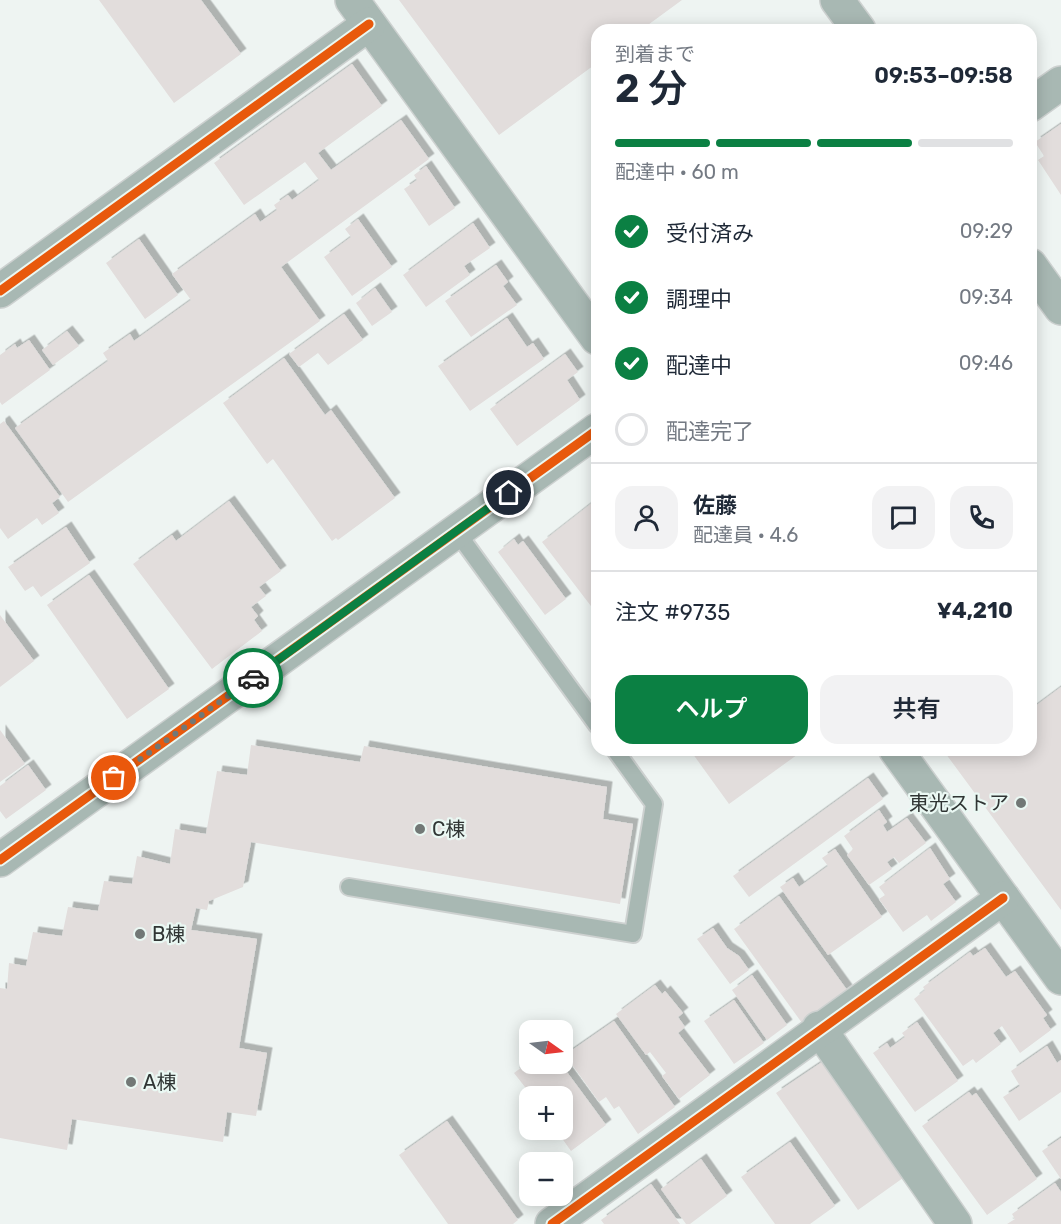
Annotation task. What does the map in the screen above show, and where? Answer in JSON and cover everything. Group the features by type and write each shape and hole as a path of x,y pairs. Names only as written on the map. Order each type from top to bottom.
{"street":[{"path":"837,0 855,24"},
{"path":"0,291 360,12 591,330"},
{"path":"1037,100 1061,83"},
{"path":"1037,275 1061,308"},
{"path":"0,860 591,434"},
{"path":"900,756 1061,978"},
{"path":"552,1224 819,1028 1003,898"},
{"path":"819,1028 955,1224"}],"lane":[{"path":"456,531 591,718"},
{"path":"349,887 633,934 654,804 619,756"}],"building":[{"path":"99,0 201,0 241,54 174,103"},
{"path":"399,0 682,0 649,24 591,24 591,67 499,135"},
{"path":"352,64 382,106 318,153 331,170 401,120 429,159 281,267 320,321 68,502 15,428 108,361 103,353 130,334 134,341 191,300 172,274 255,214 260,222 277,210 274,205 288,195 292,200 319,180 305,162 244,205 214,163"},
{"path":"1061,124 1061,195 1038,160 1044,156 1037,145 1037,141"},
{"path":"426,166 455,208 429,226 404,189 417,180 414,175"},
{"path":"358,219 392,267 352,296 324,257 351,237 345,229"},
{"path":"473,223 490,248 464,266 470,275 426,307 403,275"},
{"path":"139,239 178,295 145,319 106,263"},
{"path":"496,265 508,282 503,286 517,305 471,337 445,301"},
{"path":"375,288 392,312 372,326 356,303"},
{"path":"344,314 363,340 328,365 318,353 299,367 289,354"},
{"path":"507,318 527,347 533,343 544,359 470,411 438,366"},
{"path":"67,331 79,346 53,365 42,350"},
{"path":"29,340 50,370 2,405 0,402 0,355 15,344 17,348"},
{"path":"565,354 578,372 567,380 580,400 517,446 490,409"},
{"path":"284,358 325,415 331,410 395,498 338,540 336,538 332,541 273,459 267,464 223,403"},
{"path":"4,421 60,497 52,503 59,513 42,525 37,518 8,539 0,528 0,424"},
{"path":"229,501 281,571 259,587 266,596 251,607 258,616 254,620 262,631 212,669 133,564 172,535 176,541"},
{"path":"591,504 591,606 542,542"},
{"path":"66,527 90,563 41,597 33,586 25,591 8,567"},
{"path":"514,539 518,545 523,541 566,599 545,615 498,552"},
{"path":"89,575 169,689 127,719 47,605"},
{"path":"0,615 34,661 0,687"},
{"name":"東光ストア","path":"1061,687 1061,910 947,756 1037,756 1037,705"},
{"path":"0,730 25,764 0,782"},
{"path":"251,745 360,762 364,746 607,787 603,819 633,824 620,904 251,842 243,887 209,901 207,910 196,908 191,930 257,939 239,1048 267,1053 256,1116 227,1112 223,1142 72,1119 67,1150 0,1138 0,988 7,989 9,963 26,966 33,932 62,936 68,907 98,911 104,881 132,884 137,856 170,864 175,829 206,834 217,771 247,775"},
{"path":"694,756 795,756 729,804"},
{"path":"28,765 46,790 6,819 0,811 0,786"},
{"path":"868,778 883,799 749,897 733,876"},
{"path":"879,810 887,822 883,825 887,832 907,818 926,843 899,863 894,857 887,862 892,869 869,885 847,855 853,849 844,836"},
{"path":"930,848 950,879 943,884 956,902 931,921 927,915 903,932 879,899 885,895 879,887"},
{"path":"835,849 882,917 828,955 780,887 793,878 799,887 828,866 822,858"},
{"path":"779,896 847,990 802,1023 734,929"},
{"path":"713,928 727,948 739,956 749,970 730,984 697,939"},
{"path":"985,948 1006,977 1015,971 1047,1015 1043,1018 1051,1030 1020,1053 1002,1026 993,1033 1001,1044 976,1063 973,1059 963,1066 914,999 925,990 923,987 970,952 973,956"},
{"path":"752,975 787,1025 767,1040 732,990"},
{"path":"655,985 662,994 665,991 683,1013 678,1017 685,1027 678,1033 710,1075 679,1099 662,1076 666,1073 650,1052 646,1055 616,1014"},
{"path":"734,1000 764,1043 734,1064 704,1021"},
{"path":"614,1021 675,1107 638,1134 619,1106 614,1109 606,1097 599,1102 573,1066 573,1049"},
{"path":"917,1022 958,1081 915,1112 873,1053 887,1043 890,1048 905,1037 902,1033"},
{"path":"1047,1046 1057,1063 1061,1060 1061,1092 1019,1121 1003,1097 1020,1086 1011,1071"},
{"path":"822,1062 903,1178 858,1210 776,1093"},
{"path":"519,1069 519,1074 568,1074 606,1125 571,1151 563,1140 573,1140 573,1086 524,1086 514,1073"},
{"path":"969,1092 972,1096 976,1093 1037,1179 987,1215 922,1126"},
{"path":"447,1121 518,1220 513,1224 448,1224 399,1155"},
{"path":"1061,1138 1061,1179 1042,1151"},
{"path":"790,1142 835,1206 810,1224 775,1224 741,1177"},
{"path":"701,1159 727,1196 690,1224 686,1224 661,1189"},
{"path":"1055,1183 1061,1192 1061,1224 1007,1224 1015,1219 1012,1214"},
{"path":"651,1184 680,1224 604,1224 601,1220"}],"cycle path":[{"path":"0,291 369,24"},
{"path":"0,860 591,434"},
{"path":"552,1224 1003,898"}],"way so far":[{"path":"114,778 253,678"}],"place":[{"name":"東光ストア","path":"1021,803"},
{"name":"C棟","path":"420,829"},
{"name":"B棟","path":"140,934"},
{"name":"A棟","path":"131,1082"}],"route":[{"path":"253,678 509,493"}]}
